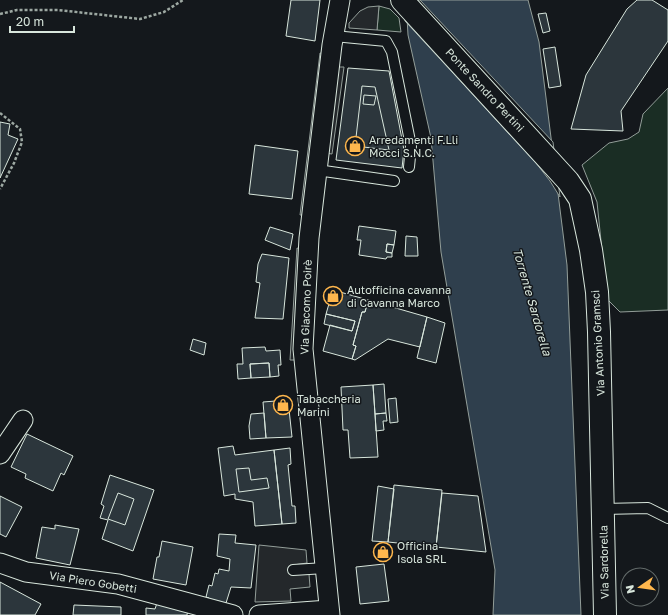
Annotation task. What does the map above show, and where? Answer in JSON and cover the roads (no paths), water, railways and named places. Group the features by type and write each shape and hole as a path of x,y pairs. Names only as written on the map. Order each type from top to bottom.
{"main road":[{"name":"Ponte Sandro Pertini","path":"402,0 568,181"},
{"name":"Via Antonio Gramsci","path":"568,181 580,199 591,250 596,292 600,332 603,509"},
{"name":"Via Sardorella","path":"603,509 605,615"}],"street":[{"name":"Via Giacomo Poirè","path":"330,613 303,348 309,238 334,36 340,0"},
{"path":"0,454 23,420"},
{"name":"Via Piero Gobetti","path":"0,563 26,572 118,584 233,615"},
{"path":"259,615 330,613"}],"lane":[{"path":"334,36 386,41 392,52 411,146 409,167"},
{"path":"317,170 394,181"},
{"path":"603,509 648,508 668,518"},
{"path":"293,570 325,568"}],"water":[{"name":"Torrente Sardorella","path":"406,0 528,0 539,42 567,265 581,615 493,615 495,570 441,252 431,138 408,35"}],"place":[{"name":"Arredamenti F.Lli Mocci S.N.C.","path":"355,146"},
{"name":"Autofficina cavanna di Cavanna Marco","path":"333,296"},
{"name":"Tabaccheria Marini","path":"283,405"},
{"name":"Officina Isola SRL","path":"383,552"}]}
